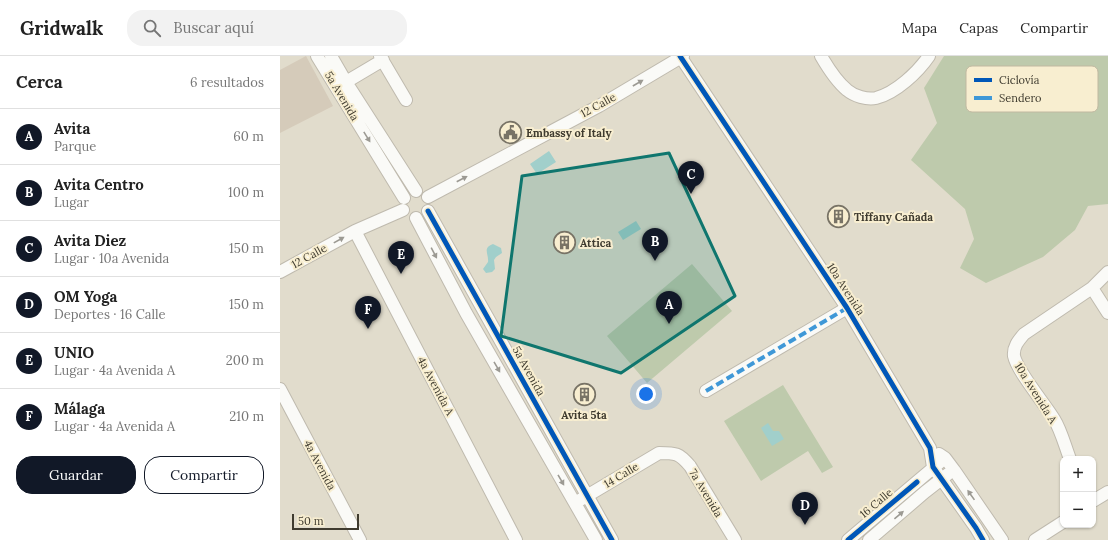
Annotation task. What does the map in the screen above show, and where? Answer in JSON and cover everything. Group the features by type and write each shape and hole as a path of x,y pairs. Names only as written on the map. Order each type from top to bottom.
{"street":[{"name":"5a Avenida","path":"317,56 403,204"},
{"name":"5a Avenida","path":"331,56 416,191"},
{"path":"821,56 834,77 848,91 860,97 875,98 901,84 929,56"},
{"name":"12 Calle","path":"428,197 599,106 681,57"},
{"name":"10a Avenida","path":"681,57 847,308 930,448 933,467 983,540"},
{"path":"346,82 382,58 406,100"},
{"path":"416,191 423,192 428,197 430,204 428,211 423,216 416,218 410,217 403,204 409,193 416,191"},
{"name":"12 Calle","path":"280,272 403,204"},
{"name":"5a Avenida","path":"428,211 612,540"},
{"path":"416,218 466,312 574,504 596,540"},
{"name":"4a Avenida A","path":"355,231 516,540"},
{"path":"1108,272 1092,288 1108,313"},
{"name":"10a Avenida A","path":"1069,456 1055,420 1018,367 1014,357 1014,348 1024,334 1092,288"},
{"path":"706,391 847,308"},
{"name":"4a Avenida","path":"280,389 360,540"},
{"path":"917,482 924,469 926,461 921,432"},
{"name":"10a Avenida","path":"930,448 945,458 1002,540"},
{"name":"14 Calle","path":"574,504 659,453 671,453"},
{"name":"7a Avenida","path":"671,453 681,456 690,466 735,540"},
{"name":"16 Calle","path":"848,540 945,458"},
{"path":"869,540 954,470"},
{"path":"1096,498 1108,492"},
{"path":"1035,540 1060,524"}],"highlighted area":[{"path":"669,153 735,296 621,373 501,336 522,176"}],"shaded area":[{"path":"306,56 333,106 280,133 280,70"}],"green space":[{"path":"944,56 1108,56 1108,204 1088,206 1075,230 1043,257 986,283 960,268 974,239 965,209 911,160 937,123 924,88"},
{"path":"692,264 732,311 647,383 607,336"},
{"path":"783,385 833,467 822,473 808,451 761,481 724,421"}],"water":[{"path":"549,151 556,162 537,174 530,164"},
{"path":"636,221 641,229 623,240 618,232"},
{"path":"493,244 501,248 502,253 494,260 495,269 492,272 486,273 483,269 488,262 487,249"},
{"path":"768,423 773,431 779,431 784,439 772,446 761,428"}],"marked path":[{"path":"706,391 847,308"}],"cycle path":[{"path":"680,56 847,308 930,448 933,467 983,540"},
{"path":"428,211 612,540"},
{"path":"848,540 917,482"}],"place":[{"name":"Embassy of Italy","path":"510,133"},
{"name":"Avita Diez","path":"691,194"},
{"name":"Tiffany Cañada","path":"838,217"},
{"name":"Attica","path":"564,243"},
{"name":"Avita Centro","path":"655,261"},
{"name":"UNIO","path":"401,274"},
{"name":"Avita","path":"669,324"},
{"name":"Málaga","path":"368,329"},
{"name":"Avita 5ta","path":"584,395"},
{"name":"OM Yoga","path":"805,525"}]}
